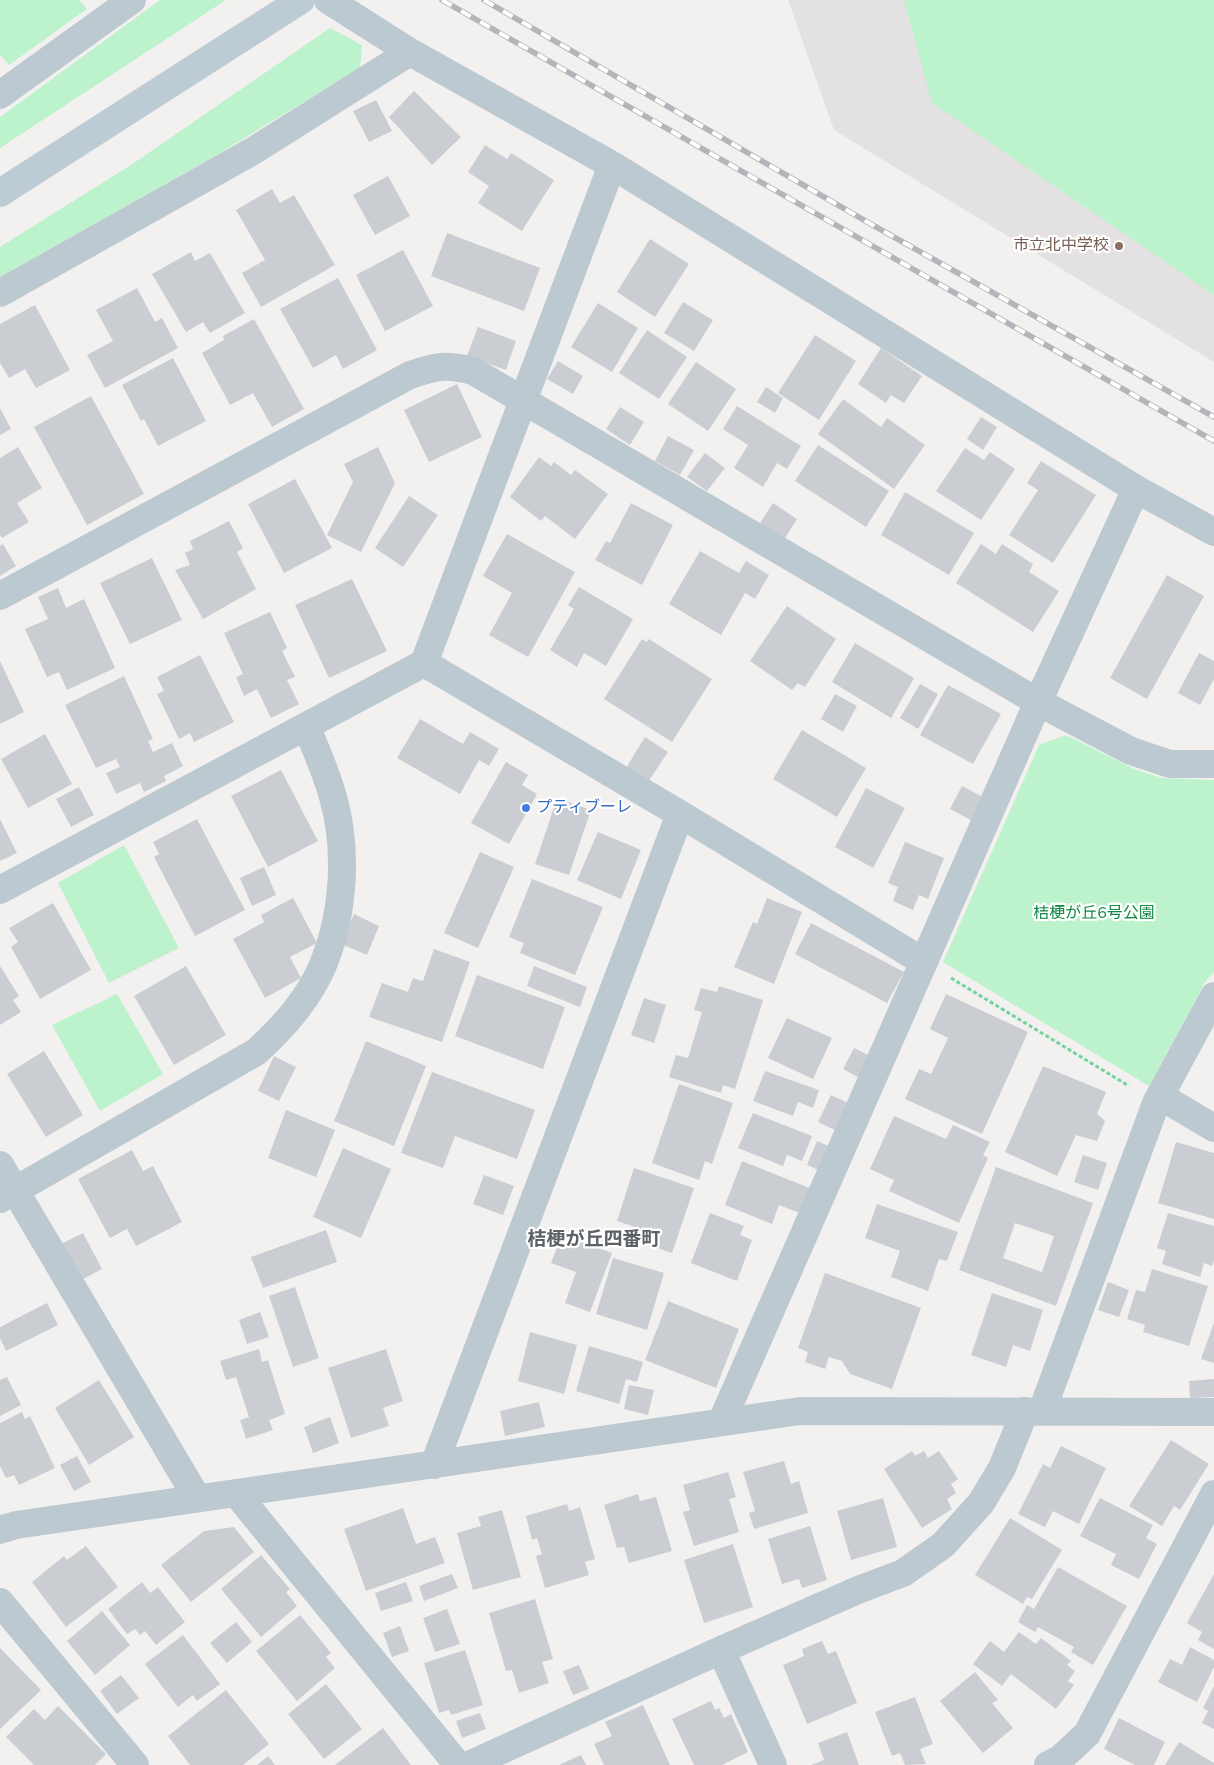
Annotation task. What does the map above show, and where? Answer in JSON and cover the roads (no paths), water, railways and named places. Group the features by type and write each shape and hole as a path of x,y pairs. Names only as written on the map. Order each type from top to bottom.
{"street":[{"path":"0,95 132,0"},
{"path":"0,193 132,106 301,0"},
{"path":"328,0 410,52 612,165 1136,489 1214,532"},
{"path":"0,293 253,150 410,52"},
{"path":"0,890 424,663 612,165"},
{"path":"0,596 410,375 434,367 451,366 473,371 1038,702 1131,751 1170,764 1214,764"},
{"path":"722,1422 1038,702 1136,489"},
{"path":"424,663 680,814 924,962"},
{"path":"7,1195 256,1052 276,1034 309,989 322,966 331,941 340,893 341,856 339,826 334,798 323,765 306,726"},
{"path":"434,1465 680,814"},
{"path":"469,1765 721,1650 903,1573 943,1545 981,1503 1033,1411 1160,1096 1214,996"},
{"path":"1160,1096 1214,1128"},
{"path":"0,1165 7,1195 197,1498"},
{"path":"0,1530 16,1525 197,1498 800,1411 1214,1412"},
{"path":"236,1493 458,1765"},
{"path":"1048,1765 1060,1759 1087,1734 1214,1494"},
{"path":"0,1602 135,1765"},
{"path":"721,1650 773,1765"}],"railway":[{"path":"442,0 1214,441"},
{"path":"484,0 869,223 1214,417"}],"place":[{"name":"市立北中学校","path":"1119,246"},
{"name":"プティブーレ","path":"526,808"}],"district":[{"name":"桔梗が丘四番町","path":"594,1240"}],"park label":[{"name":"桔梗が丘6号公園","path":"1094,914"}]}
